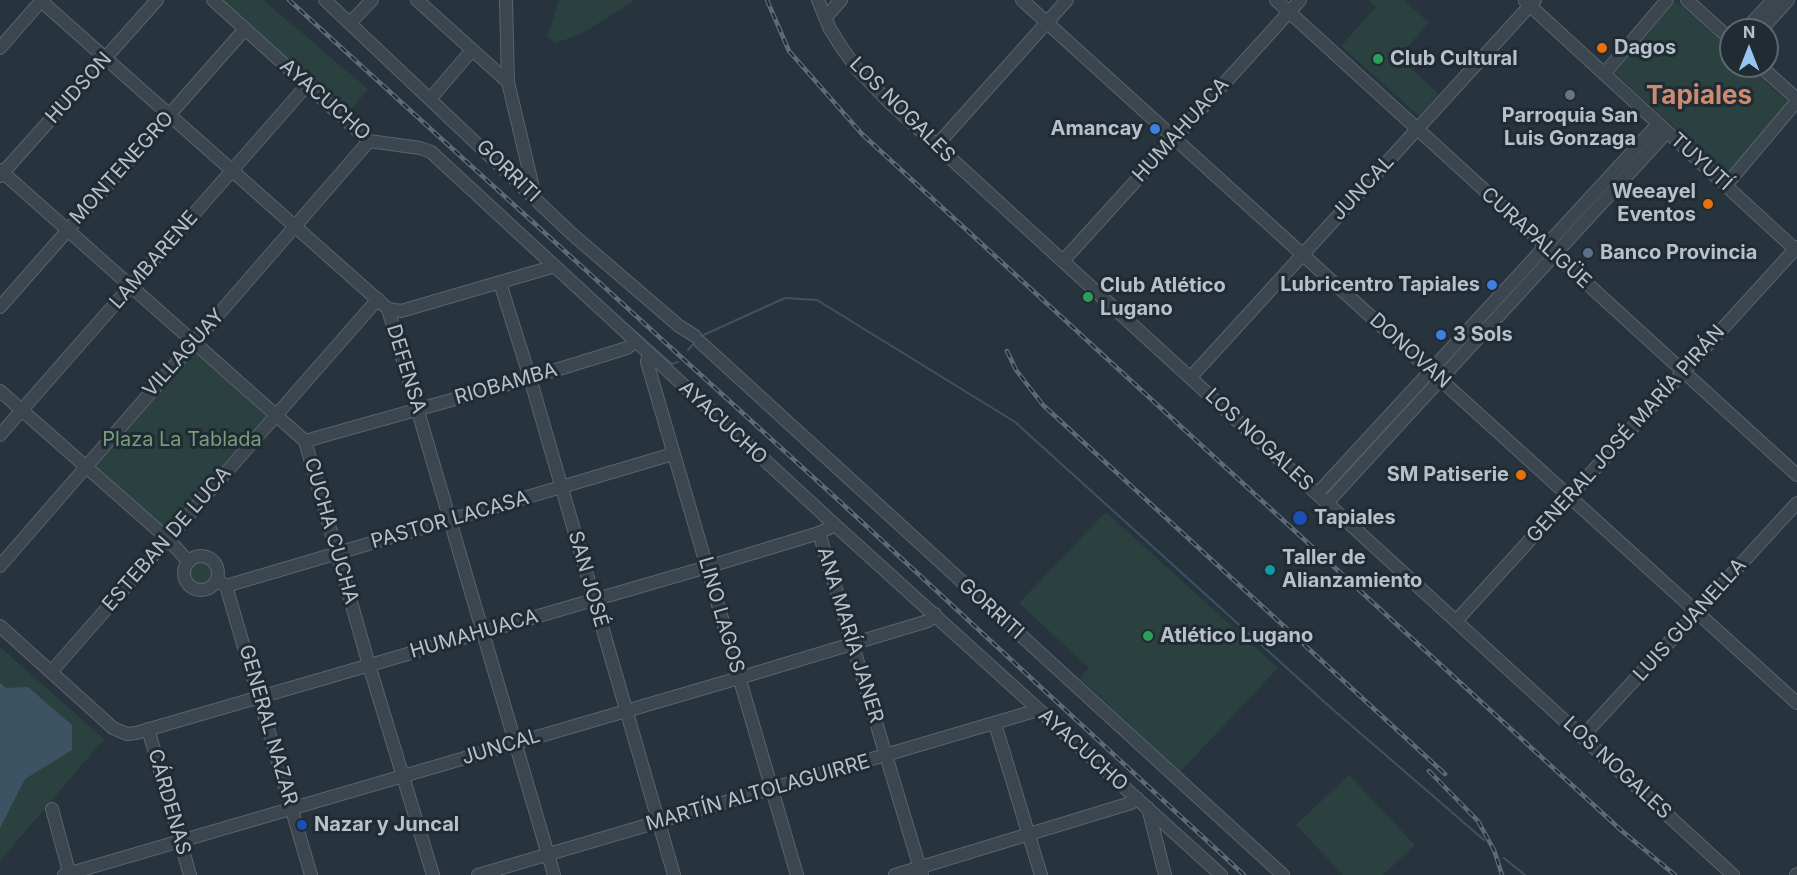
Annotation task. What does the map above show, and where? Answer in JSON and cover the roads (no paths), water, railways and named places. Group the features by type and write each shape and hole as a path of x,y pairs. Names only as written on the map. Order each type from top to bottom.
{"street":[{"name":"DEFENSA","path":"41,0 388,309 554,875"},
{"path":"0,48 41,0"},
{"name":"HUDSON","path":"1,173 157,0"},
{"name":"AYACUCHO","path":"213,0 369,141 420,148 431,152 552,267 1221,875"},
{"name":"GORRITI","path":"325,0 581,242 697,339 1283,875"},
{"path":"350,23 372,0"},
{"path":"417,0 508,82"},
{"path":"506,0 508,82 536,197"},
{"path":"818,0 825,18 841,0"},
{"name":"DONOVAN","path":"1022,0 1797,703"},
{"path":"936,146 1067,0"},
{"name":"CURAPALIGÜE","path":"1276,0 1797,475"},
{"name":"HUMAHUACA","path":"1063,261 1300,0"},
{"path":"1604,74 1667,0"},
{"path":"1687,0 1719,29"},
{"path":"1759,18 1773,6 1788,0"},
{"name":"TUYUTÍ","path":"1530,2 1662,128 1727,184 1796,249"},
{"name":"JUNCAL","path":"1191,377 1418,129 1530,2"},
{"name":"LOS NOGALES","path":"825,18 857,69 936,146 1733,875"},
{"name":"MONTENEGRO","path":"0,308 245,29"},
{"path":"431,98 472,50"},
{"path":"1727,184 1797,100 1773,78"},
{"name":"LAMBARENE","path":"0,435 307,85"},
{"path":"1317,494 1436,375 1551,252 1662,128"},
{"name":"VILLAGUAY","path":"0,566 86,469 140,402 297,227 369,141"},
{"name":"CUCHA CUCHA","path":"1,173 68,229 305,441 369,665 433,875"},
{"name":"GENERAL JOSÉ MARÍA PIRÁN","path":"1456,621 1796,249"},
{"path":"388,309 401,311 552,267"},
{"name":"SAN JOSÉ","path":"500,283 530,378 674,875"},
{"name":"ESTEBAN DE LUCA","path":"52,671 378,299"},
{"name":"RIOBAMBA","path":"305,441 530,378 627,348 635,342"},
{"name":"LINO LAGOS","path":"649,354 647,362 797,875"},
{"path":"1327,503 1436,375"},
{"path":"0,391 168,539 189,561"},
{"name":"PASTOR LACASA","path":"222,583 337,553 674,454"},
{"name":"LUIS GUANELLA","path":"1583,736 1797,503"},
{"name":"HUMAHUACA","path":"52,671 113,728 127,734 706,567 819,533 834,525"},
{"name":"ANA MARÍA JANER","path":"819,533 921,871"},
{"path":"201,556 212,559 219,569 222,583 204,590 193,588 184,575 189,561 201,556"},
{"name":"GENERAL NAZAR","path":"222,583 260,697 311,875"},
{"name":"JUNCAL","path":"68,874 740,678 927,621 935,614"},
{"path":"0,626 52,671"},
{"name":"MARTÍN ALTOLAGUIRRE","path":"478,875 1038,710"},
{"path":"995,724 1041,875"},
{"name":"CÁRDENAS","path":"148,729 190,875"},
{"path":"895,875 921,871 1029,834 1131,803 1137,798"},
{"path":"1148,808 1165,875"},
{"path":"52,810 68,874"}],"water":[{"path":"0,683 6,688 28,687 72,725 72,750 25,779 0,828"}],"waterway":[{"path":"699,337 785,298 817,300 1015,422 1330,707 1484,840"},
{"path":"606,306 672,364 678,362"},
{"path":"688,350 696,341"},
{"path":"1504,858 1525,875"}],"railway":[{"path":"289,0 836,498 1244,875"},
{"path":"767,0 789,51 862,134 1622,831 1675,875"},
{"path":"1007,351 1016,370 1043,405 1445,774"},
{"path":"1429,771 1478,821 1494,850 1502,875"}],"place":[{"name":"Dagos","path":"1602,48"},
{"name":"Club Cultural","path":"1378,59"},
{"name":"Parroquia San Luis Gonzaga","path":"1570,95"},
{"name":"Amancay","path":"1155,129"},
{"name":"Weeayel Eventos","path":"1708,204"},
{"name":"Banco Provincia","path":"1588,253"},
{"name":"Lubricentro Tapiales","path":"1492,285"},
{"name":"Club Atlético Lugano","path":"1088,297"},
{"name":"3 Sols","path":"1441,335"},
{"name":"SM Patiserie","path":"1521,475"},
{"name":"Tapiales","path":"1300,518"},
{"name":"Taller de Alianzamiento","path":"1270,570"},
{"name":"Atlético Lugano","path":"1148,636"},
{"name":"Nazar y Juncal","path":"302,825"}],"district":[{"name":"Tapiales","path":"1699,96"}],"park label":[{"name":"Plaza La Tablada","path":"182,440"}]}
